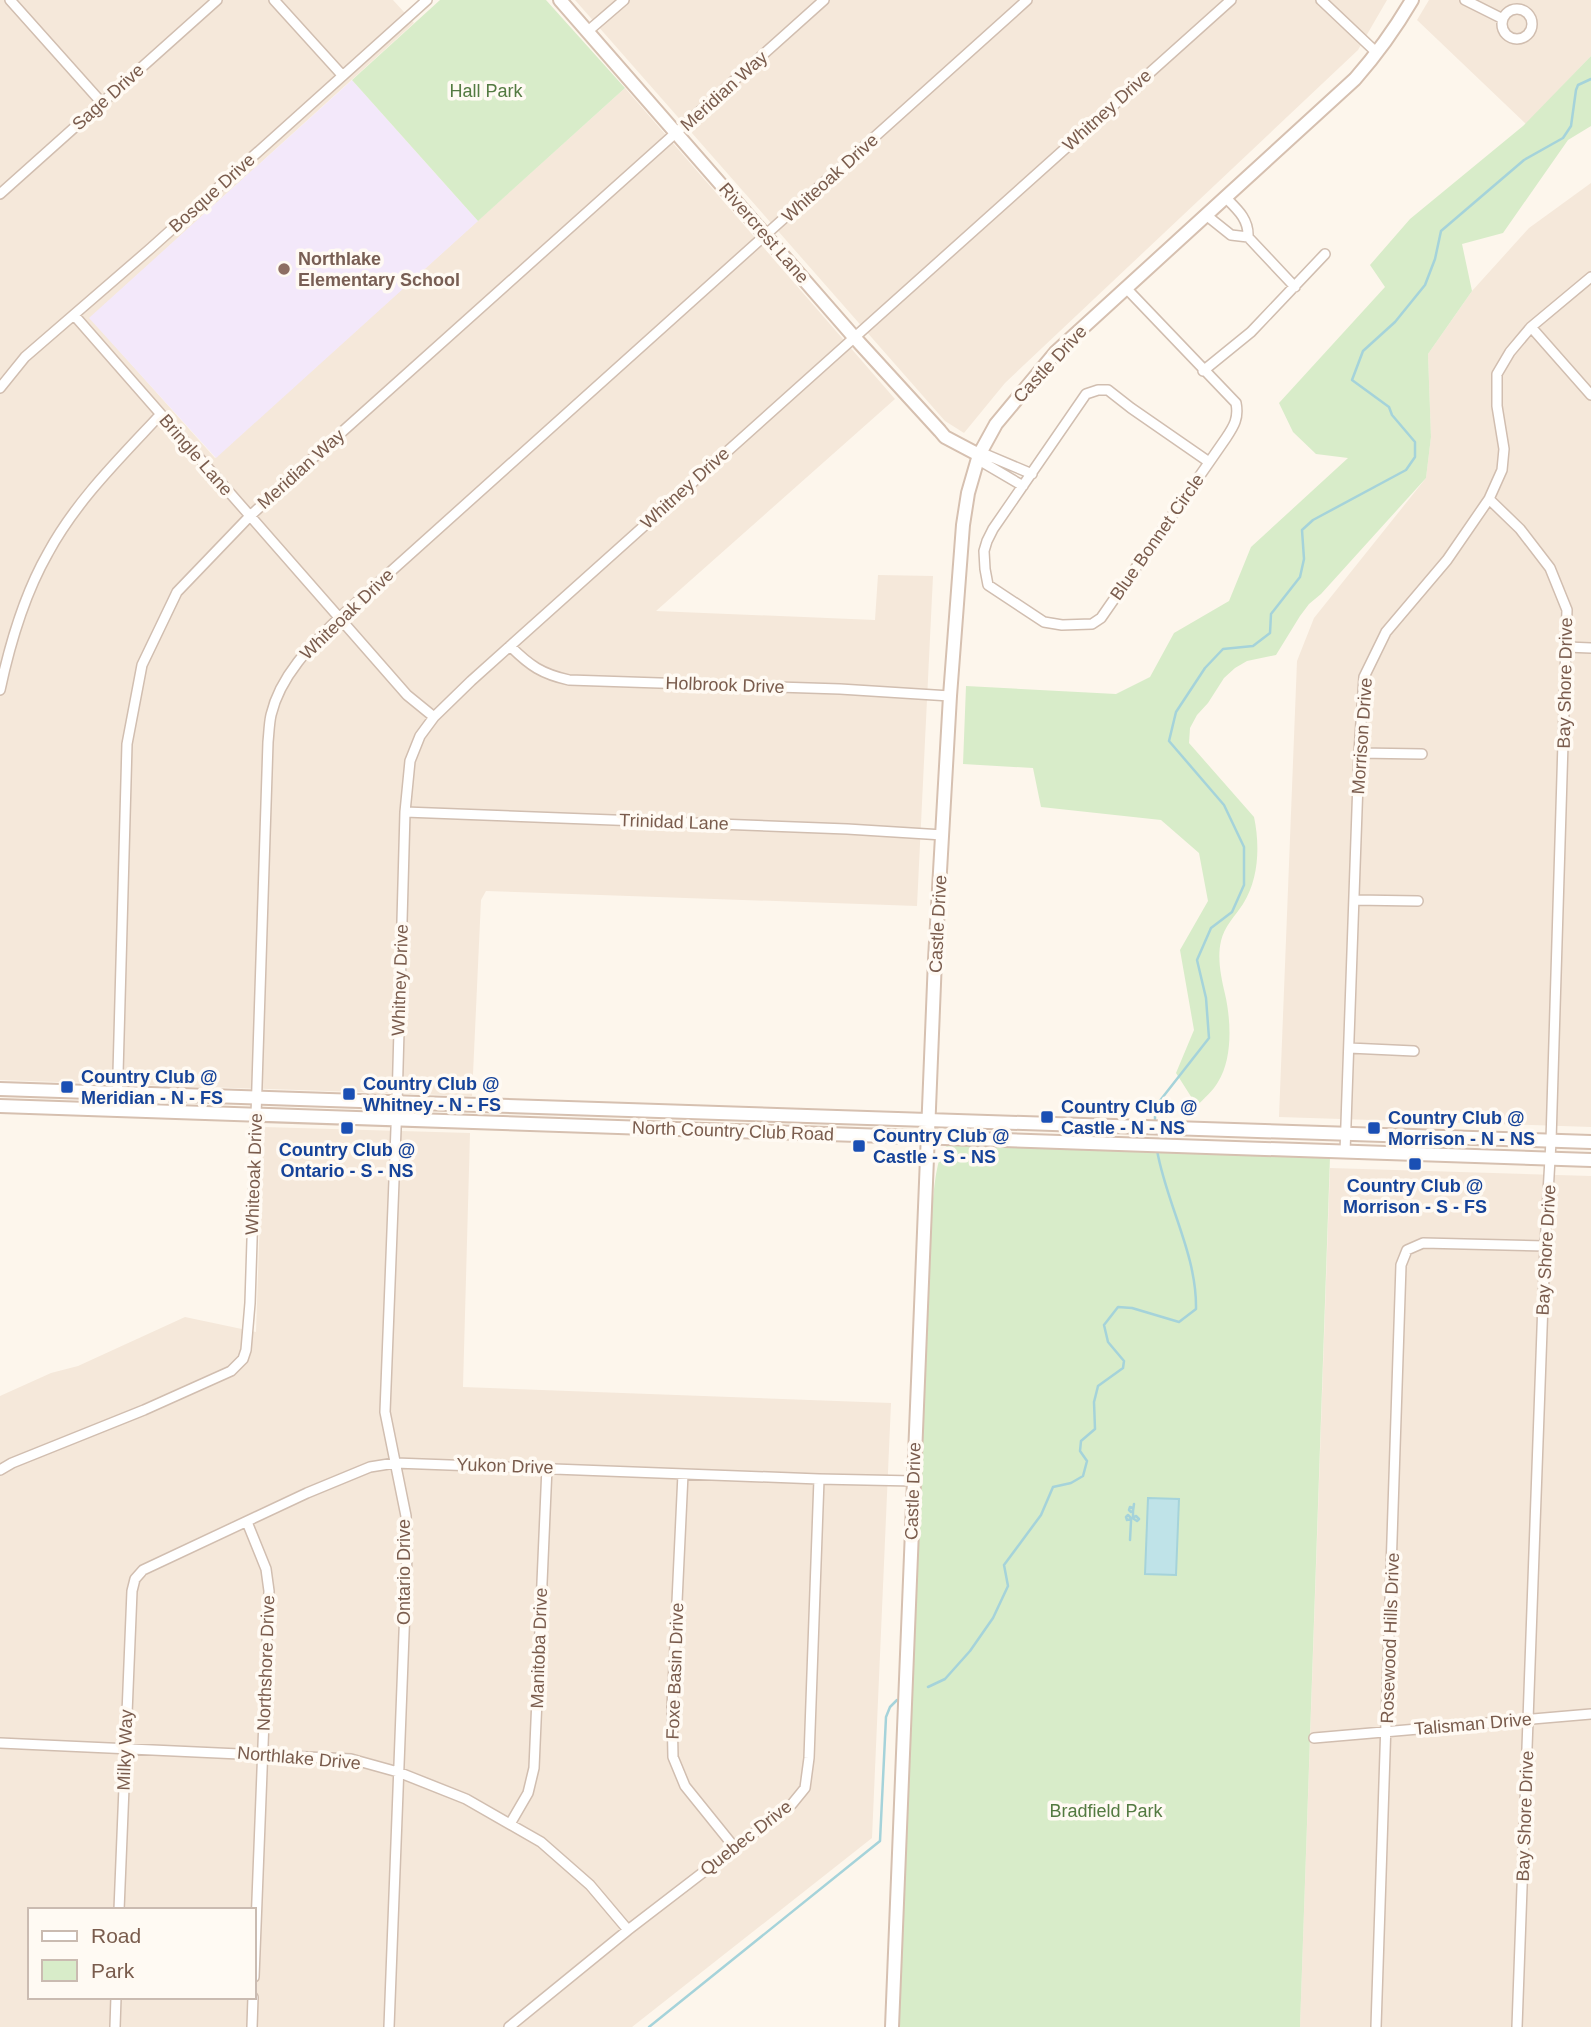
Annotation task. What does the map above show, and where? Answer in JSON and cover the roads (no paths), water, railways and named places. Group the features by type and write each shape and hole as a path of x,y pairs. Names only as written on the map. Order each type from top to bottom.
{"main road":[{"name":"Rivercrest Lane","path":"560,0 946,437 979,456"},
{"name":"Castle Drive","path":"891,2027 928,1120 950,695 968,492 979,456 996,424 1055,353 1355,79 1397,26 1412,0"},
{"name":"North Country Club Road","path":"0,1089 1591,1142"},
{"name":"North Country Club Road","path":"0,1106 1591,1160"},
{"path":"674,1112 674,1129"},
{"path":"1241,1149 1242,1131"}],"street":[{"path":"10,0 102,103"},
{"name":"Sage Drive","path":"0,194 217,0"},
{"path":"274,0 342,75"},
{"name":"Bosque Drive","path":"0,388 25,357 151,248 427,0"},
{"path":"588,31 624,0"},
{"name":"Meridian Way","path":"117,1110 127,744 142,665 177,592 249,517 325,447 824,0"},
{"name":"Whiteoak Drive","path":"0,1470 231,1371 243,1359 250,1303 267,756 270,717 289,673 339,618 1027,0"},
{"name":"Whitney Drive","path":"397,1119 405,812 410,761 420,736 434,717 714,461 1231,0"},
{"path":"1321,0 1377,53"},
{"path":"1468,1 1503,19"},
{"path":"1225,197 1241,213 1248,226 1248,237"},
{"path":"1206,215 1231,235 1248,237 1295,287"},
{"path":"1203,371 1251,332 1325,254"},
{"name":"Morrison Drive","path":"1345,1152 1364,677 1386,632 1447,560 1489,499 1502,470 1504,449 1497,406 1497,374 1510,352 1531,327 1591,277"},
{"path":"1126,288 1236,403 1236,422 1209,462"},
{"name":"Bringle Lane","path":"74,315 407,695 434,717"},
{"path":"1531,327 1591,395"},
{"name":"Blue Bonnet Circle","path":"1098,390 1108,390 1209,462 1101,618 1092,624 1062,625 1044,622 988,585 984,551 987,541 1032,474 1086,394 1098,390"},
{"path":"0,690 10,646 48,552 83,500 160,415"},
{"path":"1023,486 984,463 979,456 987,455 1032,474"},
{"name":"Bay Shore Drive","path":"1489,499 1520,529 1550,568 1567,610 1551,1141 1517,2027"},
{"name":"Holbrook Drive","path":"510,646 537,670 569,680 950,695"},
{"path":"1567,647 1591,648"},
{"path":"1359,752 1422,754"},
{"name":"Trinidad Lane","path":"405,812 943,835"},
{"path":"1354,900 1418,901"},
{"path":"1349,1048 1414,1051"},
{"name":"Ontario Drive","path":"389,2027 407,1555 406,1516 384,1412 397,1119"},
{"name":"Rosewood Hills Drive","path":"1376,2027 1401,1265 1407,1250 1423,1243 1545,1246"},
{"name":"Yukon Drive","path":"132,1591 135,1579 143,1570 307,1493 370,1467 394,1463 914,1481"},
{"name":"Manitoba Drive","path":"510,1824 528,1793 534,1768 547,1467"},
{"name":"Foxe Basin Drive","path":"683,1474 672,1708 673,1757 685,1786 735,1848"},
{"name":"Quebec Drive","path":"509,2027 628,1930 792,1804 805,1788 809,1758 819,1479"},
{"name":"Northshore Drive","path":"247,1522 266,1569 269,1591 256,1921"},
{"name":"Milky Way","path":"119,1908 132,1591"},
{"name":"Talisman Drive","path":"1314,1738 1591,1714"},
{"name":"Northlake Drive","path":"0,1743 351,1759 398,1772 466,1799 541,1842 590,1885 628,1930"},
{"path":"115,2027 116,1999"},
{"path":"252,2027 253,1999"}],"water":[{"path":"1148,1498 1179,1499 1176,1575 1145,1574"}],"waterway":[{"path":"1155,1122 1155,1107 1209,1038 1206,998 1197,960 1211,928 1232,912 1244,885 1244,847 1224,805 1169,741 1176,712 1205,668 1223,649 1253,646 1270,633 1271,614 1300,577 1304,559 1302,530 1313,520 1406,470 1415,457 1415,442 1392,415 1389,407 1352,380 1363,351 1395,322 1425,285 1435,259 1441,231 1524,160 1563,138 1571,126 1578,85 1591,79"},
{"path":"928,1687 945,1679 970,1651 993,1618 1008,1586 1004,1565 1041,1515 1053,1487 1071,1483 1083,1476 1087,1461 1080,1451 1081,1441 1095,1429 1094,1402 1098,1386 1123,1368 1124,1361 1108,1342 1104,1325 1118,1307 1132,1308 1179,1322 1196,1309 1192,1268 1157,1150"},
{"path":"1133,1508 1130,1507 1129,1510 1133,1511 1134,1504"},
{"path":"1130,1540 1131,1521 1131,1518 1128,1515 1126,1517 1127,1520 1130,1520 1131,1519 1132,1518 1133,1518 1135,1516 1139,1519 1137,1521 1133,1518 1133,1508"},
{"path":"649,2027 880,1841 886,1717 897,1700"}],"place":[{"name":"Northlake Elementary School","path":"284,269"},
{"name":"Country Club @ Meridian - N - FS","path":"67,1087"},
{"name":"Country Club @ Whitney - N - FS","path":"349,1094"},
{"name":"Country Club @ Castle - N - NS","path":"1047,1117"},
{"name":"Country Club @ Ontario - S - NS","path":"347,1128"},
{"name":"Country Club @ Morrison - N - NS","path":"1374,1128"},
{"name":"Country Club @ Castle - S - NS","path":"859,1146"},
{"name":"Country Club @ Morrison - S - FS","path":"1415,1164"}],"park label":[{"name":"Hall Park","path":"486,91"},
{"name":"Bradfield Park","path":"1106,1811"}]}
